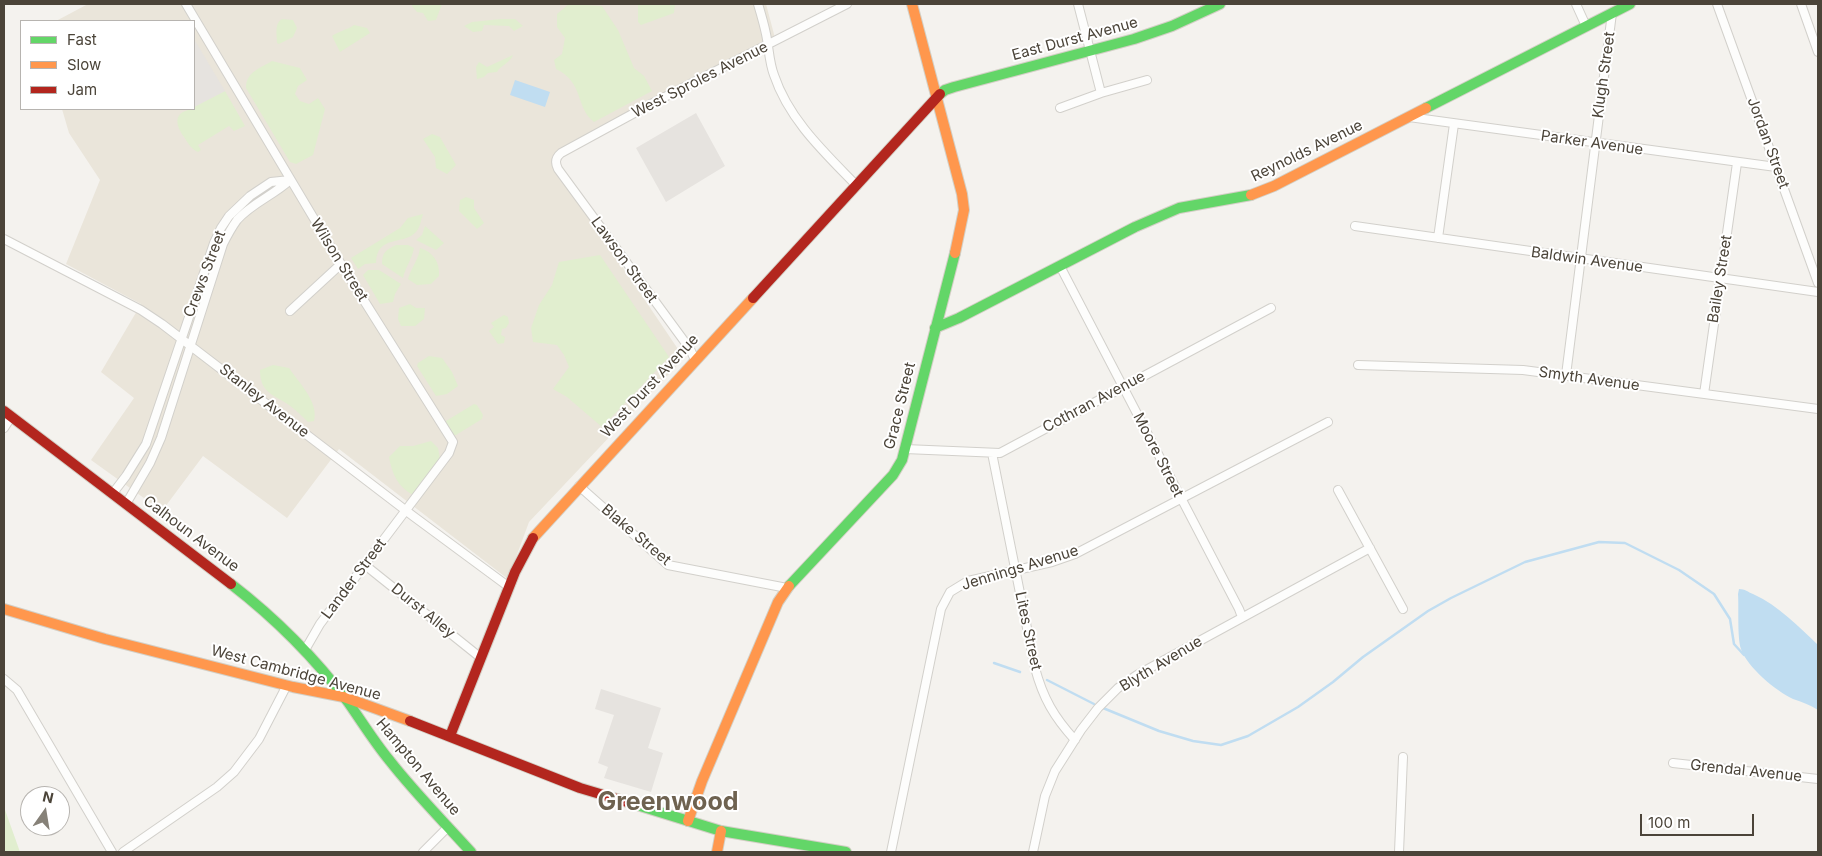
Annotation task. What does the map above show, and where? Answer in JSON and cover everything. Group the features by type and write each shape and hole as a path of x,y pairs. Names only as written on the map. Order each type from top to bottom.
{"main road":[{"name":"Grace Street","path":"688,821 710,763 778,602 787,588 893,475 906,449 962,225 964,210 962,194 912,4"},
{"name":"East Durst Avenue","path":"936,98 945,90 954,87 1134,39 1172,26 1220,4"},
{"name":"Reynolds Avenue","path":"935,328 960,318 1135,227 1179,208 1235,199 1264,190 1630,4"},
{"name":"West Durst Avenue","path":"450,736 509,586 531,540 936,98"},
{"name":"Calhoun Avenue","path":"7,414 248,597 280,624 305,650 344,697"},
{"name":"West Cambridge Avenue","path":"4,609 105,639 287,686 344,697 450,736 573,786 721,831 846,852"},
{"name":"Hampton Avenue","path":"344,697 378,746 471,852"},
{"path":"717,852 721,831"}],"street":[{"name":"Wilson Street","path":"186,4 341,264 453,442 449,453 406,510"},
{"path":"758,4 768,45 769,58 776,81 807,134 857,186"},
{"name":"West Sproles Avenue","path":"556,159 561,153 649,105 847,4"},
{"path":"1078,4 1101,92"},
{"path":"1576,4 1586,26"},
{"name":"Jordan Street","path":"1717,4 1818,283"},
{"path":"1801,4 1818,52"},
{"name":"Klugh Street","path":"1566,376 1612,13"},
{"path":"1060,108 1101,92 1147,80"},
{"name":"Parker Avenue","path":"1407,117 1776,167"},
{"path":"1438,238 1454,124"},
{"name":"Lawson Street","path":"556,159 558,169 690,350 695,360"},
{"name":"Bailey Street","path":"1704,394 1737,163"},
{"name":"Crews Street","path":"113,493 146,444 181,338 221,228 229,216 250,196 271,182 290,180"},
{"name":"Crews Street","path":"126,504 150,463 161,438 223,244 238,220 255,205 279,190 290,180"},
{"name":"Baldwin Avenue","path":"1355,226 1818,292"},
{"name":"Stanley Avenue","path":"4,239 141,310 191,345 406,510 509,586"},
{"path":"290,311 341,264"},
{"name":"Moore Street","path":"1060,266 1240,609 1242,617"},
{"name":"Cothran Avenue","path":"906,449 1000,453 1271,308"},
{"name":"Smyth Avenue","path":"1358,365 1507,368 1818,409"},
{"path":"4,428 7,414"},
{"name":"Jennings Avenue","path":"891,852 942,605 950,592 964,582 1052,562 1075,554 1328,422"},
{"name":"Lites Street","path":"992,454 1040,687 1054,715 1075,740"},
{"name":"Blake Street","path":"579,486 668,565 787,588"},
{"path":"1338,490 1404,609"},
{"name":"Lander Street","path":"305,650 320,624 406,510"},
{"name":"Blyth Avenue","path":"1033,852 1040,814 1050,783 1075,740 1098,708 1127,681 1370,548"},
{"name":"Durst Alley","path":"365,565 481,658"},
{"path":"4,679 17,690 112,852"},
{"path":"122,852 217,787 234,772 259,739 287,686"},
{"path":"1399,852 1403,757"},
{"name":"Grendal Avenue","path":"1673,763 1818,779"},
{"path":"423,852 448,827"}],"shaded area":[{"path":"88,4 766,4 775,38 559,152 555,167 684,358 529,522 508,579 339,449 287,518 203,456 162,511 91,460 134,398 101,372 141,304 66,264 100,180 69,133 62,110 195,110 195,20 58,20"},
{"path":"195,41 225,91 195,106"},
{"path":"696,113 725,166 666,202 636,148"},
{"path":"601,689 661,708 648,748 663,753 651,792 604,778 608,767 598,763 614,715 595,709"}],"green space":[{"path":"412,4 442,4 436,20 428,21 423,13 417,12"},
{"path":"569,4 602,6 618,30 634,68 644,76 652,91 594,122 584,109 571,81 565,74 556,69 554,60 562,54 565,38 557,27 557,14"},
{"path":"638,4 675,4 674,13 641,25 638,22"},
{"path":"282,19 293,20 297,28 293,37 279,44 277,43 276,29 279,21"},
{"path":"515,19 523,26 514,31 509,26 484,25 482,31 473,32 464,26 472,22"},
{"path":"354,25 367,28 370,33 340,52 332,36"},
{"path":"513,55 497,72 488,73 484,77 477,79 476,67 479,62 487,67"},
{"path":"272,61 300,68 307,80 298,86 295,94 300,101 309,104 318,98 325,109 313,155 296,164 290,162 246,88 248,78 258,69"},
{"path":"225,91 245,126 234,131 229,126 198,145 201,150 198,152 190,146 177,123 179,115 187,110 195,110 195,106"},
{"path":"432,134 440,137 456,165 447,174 436,168 435,157 423,139"},
{"path":"466,197 474,200 474,208 484,223 477,229 459,211 460,200"},
{"path":"423,214 416,232 404,239 386,244 377,254 376,263 365,264 358,269 351,258 400,228 408,218"},
{"path":"425,226 444,243 436,250 416,240 422,235"},
{"path":"396,245 408,245 414,248 403,278 382,264 385,252"},
{"path":"420,248 429,252 437,262 439,276 431,284 417,285 408,279"},
{"path":"600,255 669,357 602,427 567,397 553,389 569,367 557,345 533,342 531,328 539,305 552,285 559,262"},
{"path":"368,270 379,270 401,284 393,302 380,304 363,275"},
{"path":"410,304 416,308 425,308 424,319 415,326 401,326 398,319 399,308"},
{"path":"504,315 508,317 509,323 506,328 502,329 501,335 505,337 504,343 498,344 489,331 494,327 491,323"},
{"path":"429,356 442,358 452,372 458,386 447,394 436,396 417,366 418,363"},
{"path":"273,365 289,368 303,386 314,407 314,421 308,422 292,407 268,392 262,384 260,370"},
{"path":"474,404 477,405 483,415 482,419 456,435 452,435 446,426 446,421"},
{"path":"431,441 438,448 440,459 413,495 403,488 396,479 389,457 400,446 413,446"},
{"path":"4,807 20,852 4,852"}],"water":[{"path":"515,80 550,92 545,107 510,95"},
{"path":"1739,589 1771,604 1818,645 1818,710 1793,699 1779,690 1763,678 1744,656 1739,638"}],"waterway":[{"path":"1103,708 1159,731 1193,741 1221,745 1248,736 1298,707 1333,682 1363,657 1428,611 1451,598 1525,562 1599,542 1625,543 1679,570 1714,594 1730,619 1734,644 1744,655"},
{"path":"994,663 1020,672"},
{"path":"1047,680 1094,704"}],"traffic: fast":[{"path":"940,94 954,87 1134,39 1172,26 1220,4"},
{"path":"1426,108 1630,4"},
{"path":"935,328 959,318 1135,227 1179,208 1251,195"},
{"path":"789,586 893,475 902,460 955,253"},
{"path":"231,584 279,625 308,654 348,702 379,747 400,773 471,852"},
{"path":"637,805 721,831 846,852"}],"traffic: slow":[{"path":"912,4 962,194 964,210 955,253"},
{"path":"1251,195 1274,186 1426,108"},
{"path":"533,538 753,298"},
{"path":"688,821 702,781 778,602 789,586"},
{"path":"4,609 105,639 293,687 344,697 410,721"},
{"path":"717,852 721,831"}],"traffic: jam":[{"path":"753,298 940,94"},
{"path":"4,411 231,584"},
{"path":"450,736 515,572 533,538"},
{"path":"410,721 580,788 637,805"}],"district":[{"name":"Greenwood","path":"668,802"}]}
